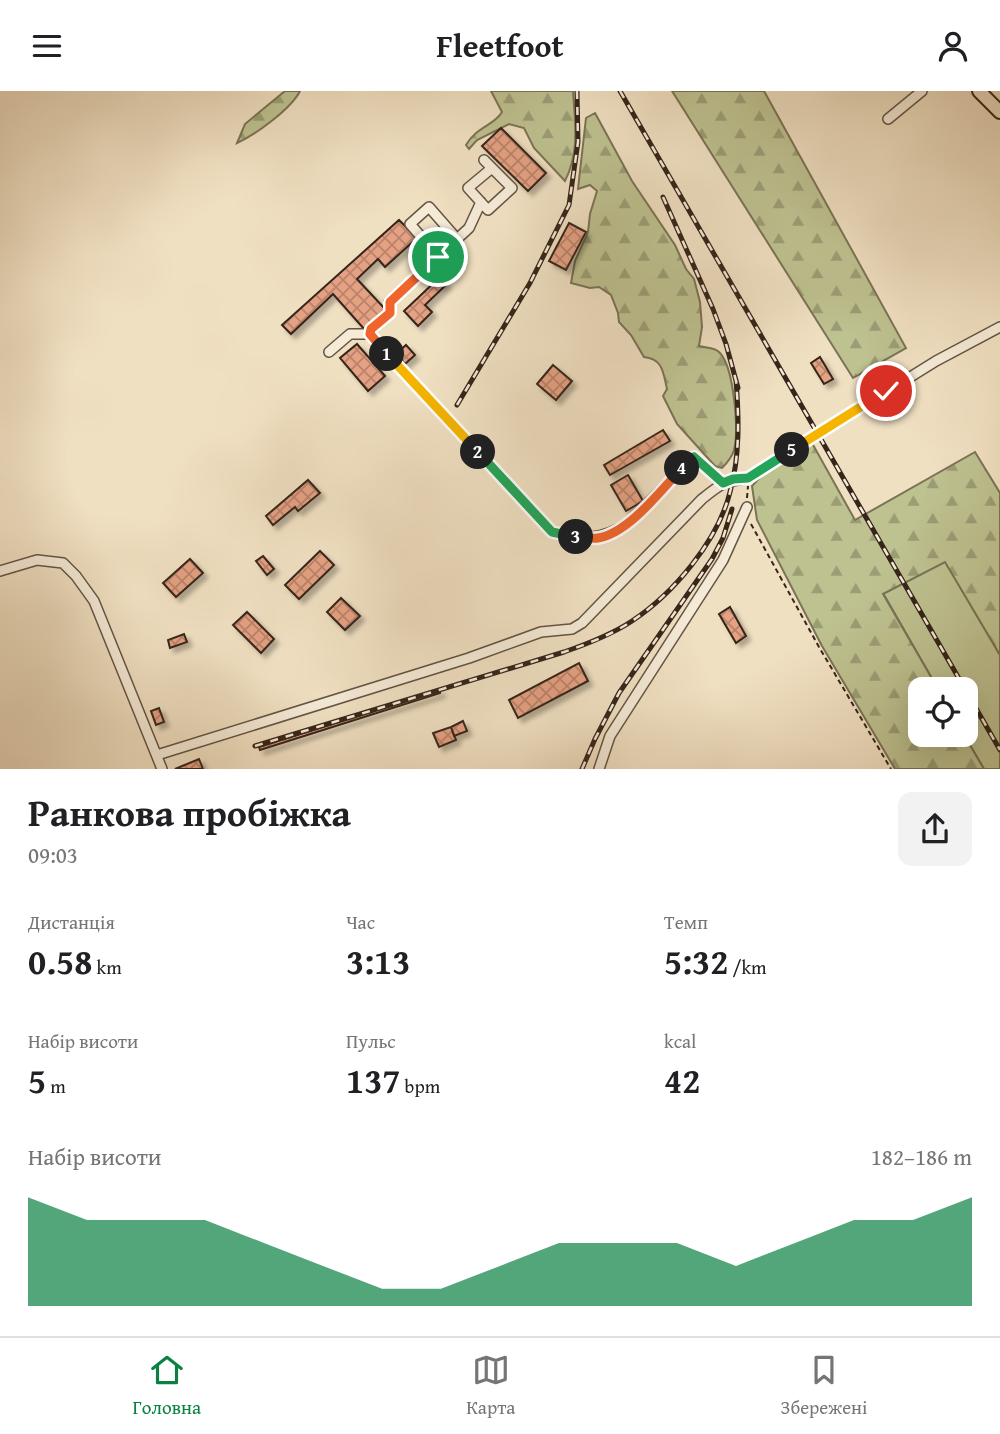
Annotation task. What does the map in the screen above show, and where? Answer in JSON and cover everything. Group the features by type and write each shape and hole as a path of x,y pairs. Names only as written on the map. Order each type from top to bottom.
{"highway":[{"path":"979,91 1000,113"}],"lane":[{"path":"888,119 922,91"},
{"path":"484,160 492,168 512,188 488,210 468,188 492,168"},
{"path":"370,334 371,329 390,313 390,302 469,228 481,202"},
{"path":"438,257 410,224 429,207 457,239"},
{"path":"157,755 469,658 541,632 572,629 582,623 702,499 723,483 748,478 896,385 1000,327"},
{"path":"329,352 350,334 370,334 552,532 574,537 598,538 617,531 694,457 723,483"},
{"path":"599,769 610,736 723,560 747,507"},
{"path":"0,571 37,560 63,563 76,576 94,601 162,769"}],"path":[{"path":"748,478 749,521 891,769"}],"green space":[{"path":"285,91 300,91 289,106 272,121 237,143 245,124"},
{"path":"491,91 573,91 575,148 565,181 534,148 524,128 509,124 477,140 469,149 466,145 470,139 502,112"},
{"path":"672,91 764,91 906,348 853,378"},
{"path":"595,113 632,181 675,245 686,269 694,279 700,302 702,327 699,346 718,351 729,372 734,400 735,441 732,455 722,468 715,466 677,424 663,396 667,389 661,367 655,360 644,357 631,335 619,322 611,295 599,287 590,288 571,283 575,261 588,232 597,191 590,185 578,189 586,118"},
{"path":"812,443 855,520 975,452 1000,493 1000,655 945,562 883,594 931,677 908,677 908,747 971,747 984,769 895,769 822,646 757,520 752,486 762,475"},
{"path":"945,561 1000,655 1000,769 984,769 971,747 978,747 978,677 931,677 883,593"}],"building":[{"path":"501,128 546,173 528,191 482,146"},
{"path":"399,220 417,238 385,267 378,259 357,279 386,310 365,330 333,294 291,334 282,325"},
{"path":"569,223 586,232 566,270 549,261"},
{"path":"440,277 447,284 425,305 432,312 418,326 404,311"},
{"path":"357,344 385,376 368,391 340,358"},
{"path":"406,345 415,355 405,364 396,354"},
{"path":"820,357 833,379 824,384 811,363"},
{"path":"553,365 572,381 556,400 537,384"},
{"path":"663,430 670,441 610,475 604,465"},
{"path":"628,475 643,501 626,511 611,485"},
{"path":"308,480 320,493 298,511 295,507 273,525 266,516"},
{"path":"320,551 334,565 299,599 285,585"},
{"path":"263,556 274,569 267,575 256,561"},
{"path":"190,559 203,573 176,597 163,583"},
{"path":"341,598 360,616 345,630 327,612"},
{"path":"730,607 746,636 736,643 719,614"},
{"path":"247,612 274,639 261,653 233,625"},
{"path":"184,634 187,642 170,648 168,640"},
{"path":"579,663 588,681 518,718 509,700"},
{"path":"440,690 440,693 260,750 259,747"},
{"path":"159,708 164,722 156,725 151,711"},
{"path":"463,721 467,731 454,736 451,727"},
{"path":"451,727 456,740 439,747 433,733"},
{"path":"199,759 203,769 175,769"}],"railway":[{"path":"457,405 530,283 569,205 578,142 577,91"},
{"path":"620,91 958,677"},
{"path":"663,197 713,309 738,388"},
{"path":"255,746 564,652 616,631 647,610 692,565 724,511 737,450 736,380"},
{"path":"582,769 619,693 712,559 723,538 732,509"},
{"path":"978,712 1000,750"}],"route":[{"path":"438,257 390,302 390,313 371,329 370,334 552,532 574,537 598,538 617,531 694,457 723,483 748,478 886,391"}]}
